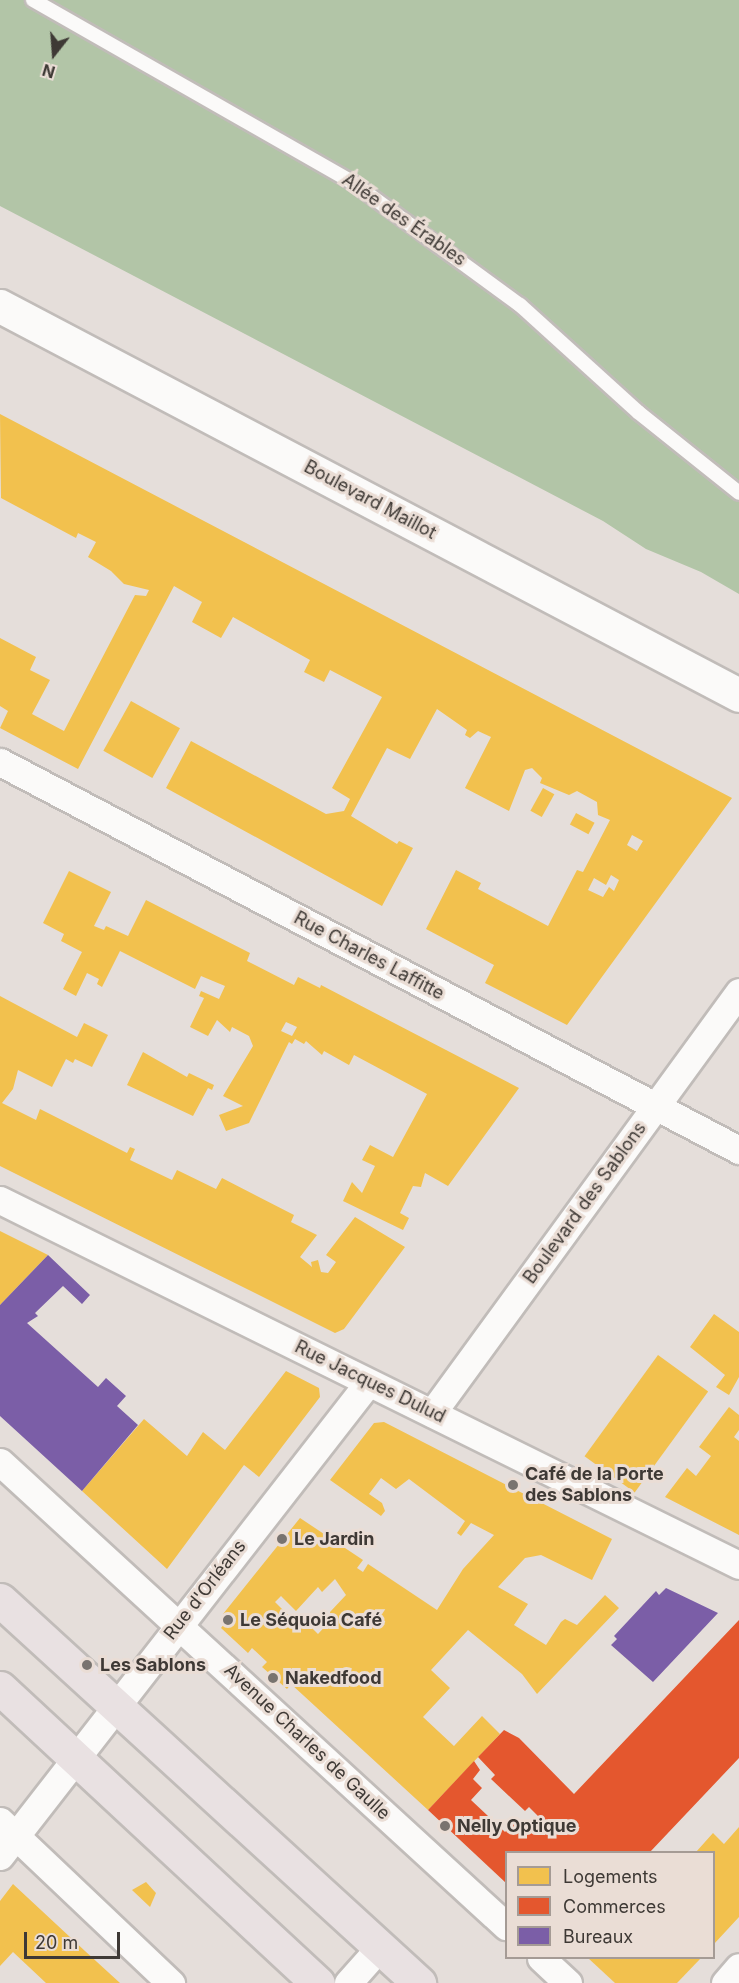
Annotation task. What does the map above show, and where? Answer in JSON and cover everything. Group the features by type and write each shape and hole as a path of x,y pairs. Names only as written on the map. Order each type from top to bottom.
{"main road":[{"name":"Boulevard Maillot","path":"0,306 739,695"},
{"path":"0,1600 418,1983"},
{"path":"0,1688 318,1983"}],"street":[{"name":"Rue Charles Laffitte","path":"0,762 739,1150"},
{"name":"Boulevard des Sablons","path":"432,1413 739,992"},
{"name":"Rue Jacques Dulud","path":"0,1200 739,1565"},
{"name":"Rue d'Orléans","path":"5,1838 116,1707 368,1383"},
{"name":"Avenue Charles de Gaulle","path":"0,1462 505,1924"},
{"path":"5,1838 171,1983"},
{"path":"348,1983 380,1947"},
{"path":"542,1959 568,1983"},
{"path":"724,1983 739,1967"}],"lane":[{"name":"Allée des Érables","path":"33,0 349,180 520,304 638,412 739,493"}],"green space":[{"path":"0,0 739,0 739,594 701,572 646,549 603,521 0,206"}],"building: Logements":[{"path":"0,414 732,798 567,1025 485,983 494,965 426,929 456,870 481,883 478,889 548,926 577,870 583,872 610,820 598,815 597,802 577,791 569,795 540,783 542,778 532,768 525,770 509,811 465,788 491,737 478,731 470,738 465,735 467,730 437,709 410,759 387,748 351,816 397,844 399,841 413,848 382,906 166,788 191,741 326,814 344,811 350,799 332,788 382,697 330,670 324,682 304,672 310,660 233,617 221,638 192,622 202,602 174,586 78,769 0,728 8,711 0,706 0,638 36,657 30,670 50,680 32,714 64,731 135,595 146,596 149,590 124,584 111,571 88,557 96,542 78,533 76,538 1,498","holes":["632,835 643,841 637,851 627,845","611,875 619,880 614,891 609,887 603,897 588,890 594,878 606,885"]},
{"path":"131,701 180,728 152,778 103,751"},
{"path":"543,788 554,794 542,817 530,811"},
{"path":"576,813 595,823 588,834 570,824"},
{"path":"69,871 111,892 94,926 104,930 106,926 128,936 146,900 250,953 247,961 294,985 298,977 320,988 321,985 519,1088 448,1186 425,1173 421,1187 413,1186 400,1213 409,1218 403,1230 343,1201 352,1182 362,1193 375,1166 362,1160 370,1145 393,1157 427,1094 354,1055 349,1065 324,1051 322,1055 306,1041 304,1044 295,1039 292,1044 289,1042 249,1123 226,1131 219,1115 243,1106 223,1096 253,1046 249,1036 232,1027 230,1032 217,1020 208,1036 190,1027 204,998 199,996 201,991 219,999 225,986 201,976 195,989 120,951 102,987 97,984 99,979 87,973 76,996 63,989 82,952 61,941 64,934 43,923","holes":["286,1022 297,1027 292,1036 281,1031"]},
{"path":"0,996 77,1037 84,1023 108,1035 92,1067 75,1059 73,1063 66,1059 52,1087 18,1070 13,1089 2,1103 36,1120 40,1109 127,1153 130,1147 135,1149 130,1160 172,1180 177,1170 216,1189 222,1178 294,1215 291,1222 317,1235 300,1257 312,1267 311,1262 318,1260 321,1272 328,1273 336,1262 326,1255 355,1217 405,1247 344,1329 335,1333 0,1166"},
{"path":"143,1052 187,1077 189,1073 214,1085 212,1090 208,1088 193,1116 127,1085"},
{"path":"0,1231 48,1255 0,1305"},
{"path":"714,1314 739,1332 739,1377 729,1395 716,1387 725,1375 690,1347"},
{"path":"658,1355 708,1391 635,1493 585,1456"},
{"path":"286,1371 319,1388 320,1397 259,1477 244,1465 167,1569 82,1491 144,1419 187,1456 203,1432 225,1450"},
{"path":"729,1407 739,1415 739,1430 734,1437 739,1441 739,1535 665,1497 687,1468 696,1476 711,1456 699,1447"},
{"path":"384,1422 612,1539 592,1580 541,1555 525,1558 498,1587 528,1604 514,1625 546,1645 561,1622 565,1619 577,1625 605,1595 619,1608 537,1694 522,1674 468,1630 431,1670 450,1688 423,1717 454,1746 482,1716 500,1734 428,1810 291,1684 287,1689 262,1667 267,1662 252,1648 248,1653 221,1628 225,1623 223,1614 300,1518 363,1560 357,1568 363,1572 368,1564 437,1610 463,1569 494,1535 471,1523 461,1536 457,1533 465,1521 409,1479 396,1489 381,1478 369,1494 382,1503 385,1511 381,1516 330,1480 374,1423","holes":["335,1579 346,1595 330,1612 331,1620 318,1634 309,1625 298,1625 275,1602 281,1596 296,1611 318,1587 322,1592"]},
{"path":"739,1827 739,1917 715,1943 715,1851 697,1851 713,1833 724,1844"},
{"path":"146,1882 156,1893 150,1907 132,1890"},
{"path":"13,1884 120,1983 46,1983 13,1952 0,1966 0,1901"},
{"path":"589,1959 700,1959 677,1983 615,1983"}],"building: Commerces":[{"path":"739,1620 739,1758 651,1851 505,1851 505,1882 428,1810 474,1761 480,1770 473,1779 482,1788 471,1800 505,1832 516,1821 530,1833 542,1820 529,1807 525,1811 491,1779 495,1775 478,1757 504,1730 519,1738 574,1794"}],"building: Bureaux":[{"path":"48,1255 90,1295 82,1304 63,1286 35,1313 38,1316 27,1323 98,1387 106,1378 126,1396 117,1406 138,1425 82,1491 0,1416 0,1305"},
{"path":"666,1588 718,1613 653,1682 611,1645 617,1639 614,1636 656,1591 659,1595"}],"place":[{"name":"Café de la Porte des Sablons","path":"513,1485"},
{"name":"Le Jardin","path":"282,1539"},
{"name":"Le Séquoia Café","path":"228,1620"},
{"name":"Les Sablons","path":"87,1665"},
{"name":"Nakedfood","path":"273,1678"},
{"name":"Nelly Optique","path":"445,1826"}]}
